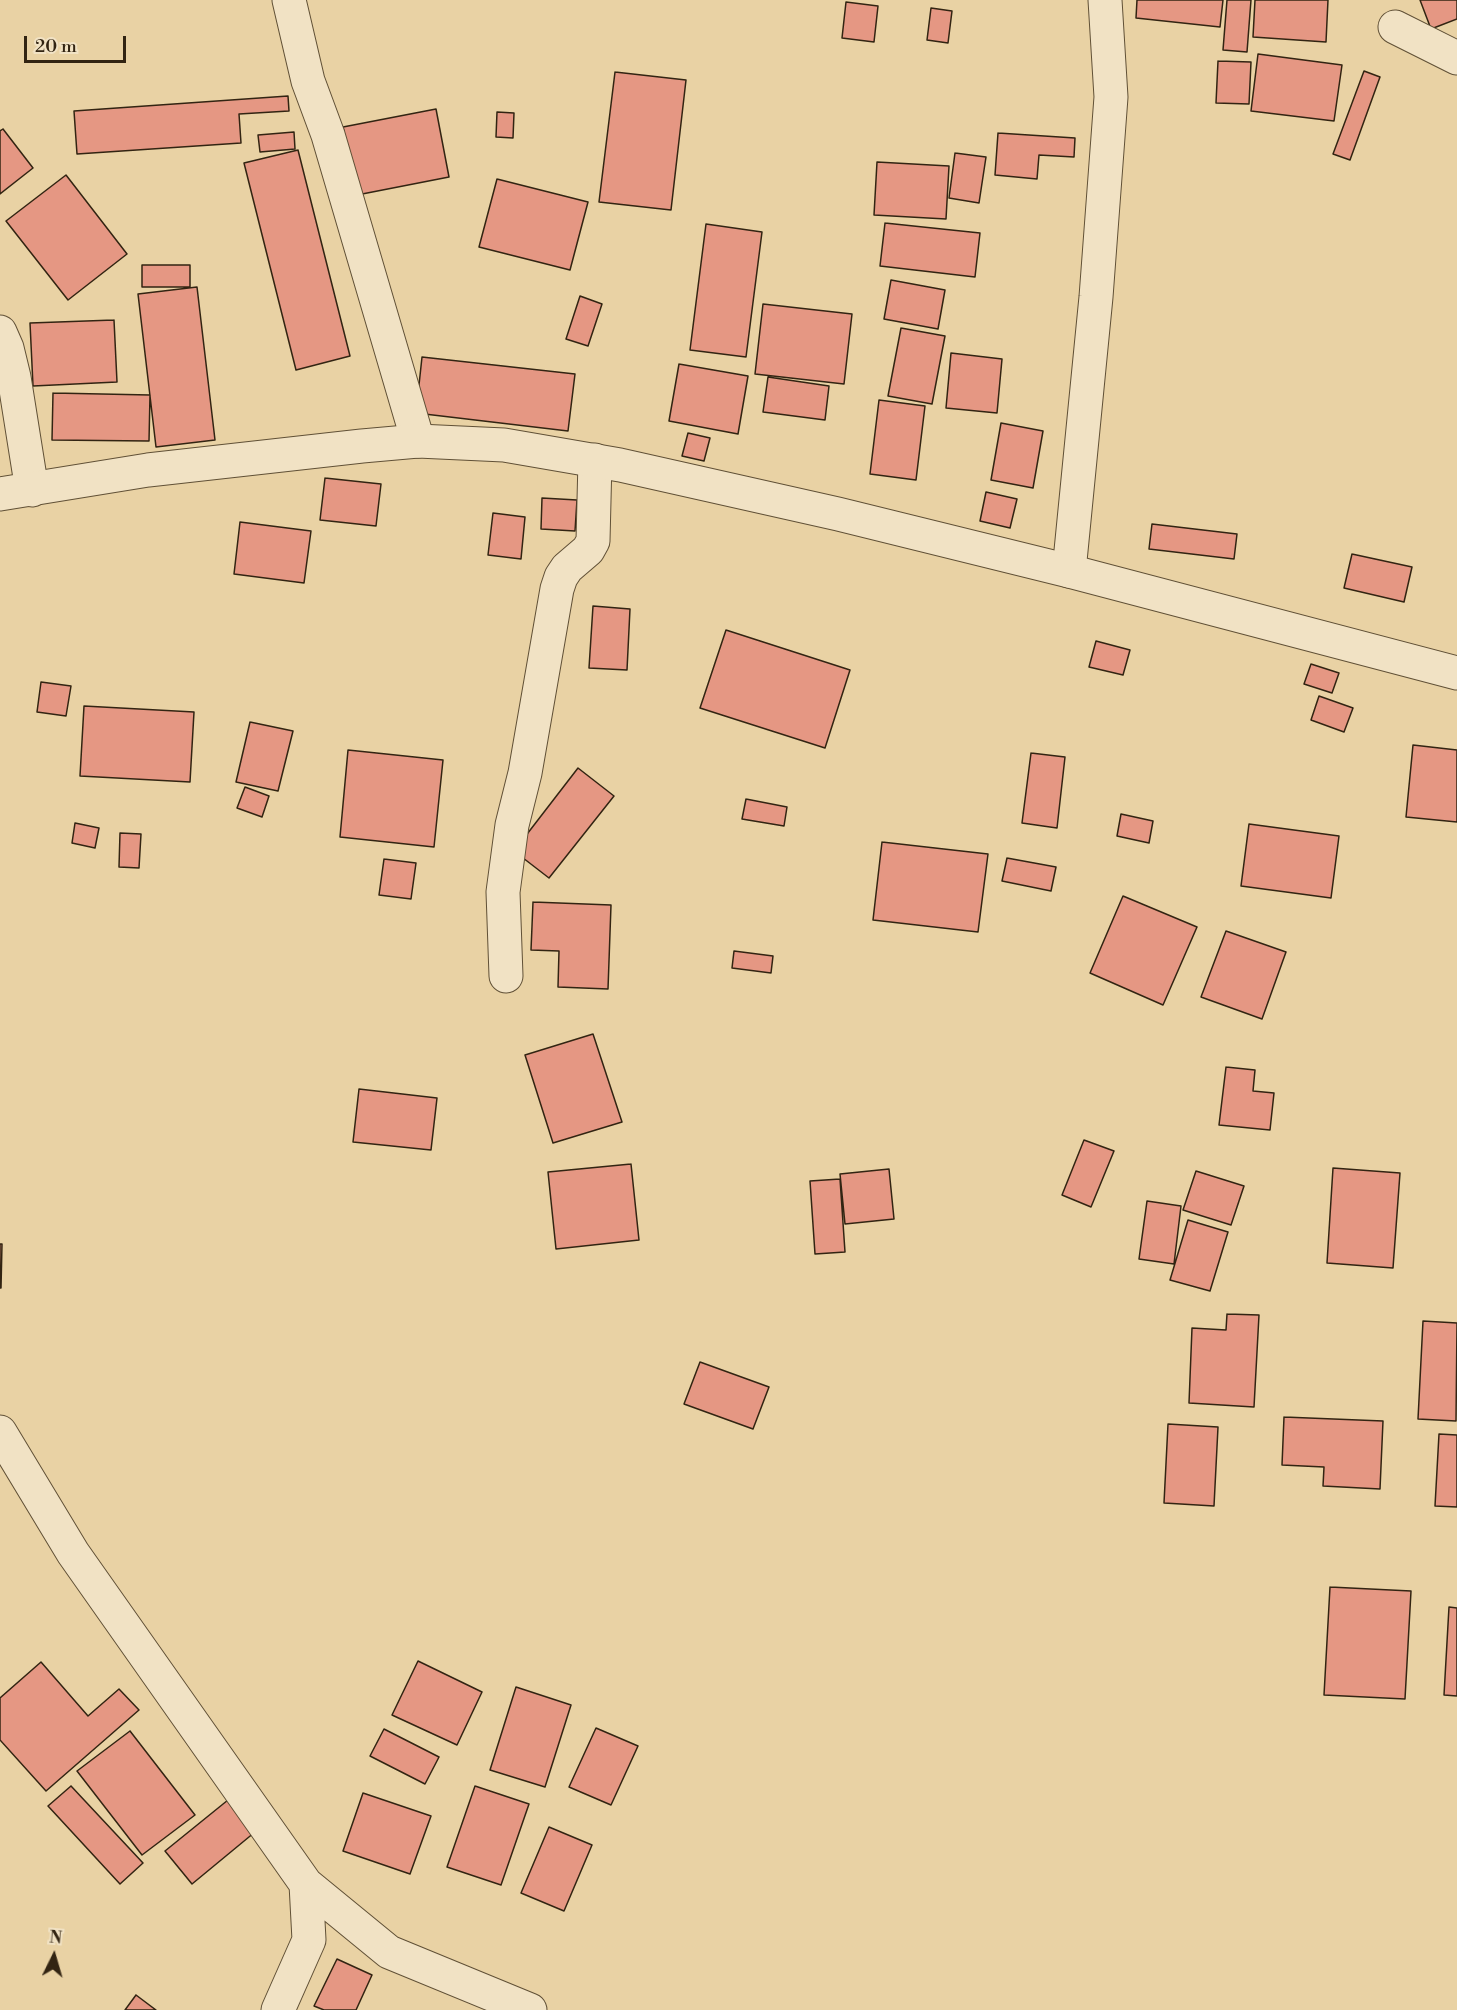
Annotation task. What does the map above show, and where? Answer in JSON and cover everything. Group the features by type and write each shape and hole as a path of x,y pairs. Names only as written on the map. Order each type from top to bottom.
{"street":[{"path":"289,0 308,81 328,135 418,441"},
{"path":"1069,571 1096,297 1111,97 1106,0"},
{"path":"1395,27 1457,58"},
{"path":"0,332 7,348 14,377 32,490"},
{"path":"0,494 148,470 418,441 504,445 595,460 838,514 1069,571 1457,673"},
{"path":"506,976 503,892 512,825 525,773 557,589 567,568 588,550 593,541 595,460"},
{"path":"0,1432 73,1553 306,1884 389,1952 530,2010"},
{"path":"278,2010 309,1940 306,1884"}],"building":[{"path":"1137,0 1223,0 1220,27 1136,18"},
{"path":"1227,0 1251,0 1247,52 1223,50"},
{"path":"1255,0 1328,0 1326,42 1253,37"},
{"path":"1420,0 1457,0 1457,19 1431,29"},
{"path":"846,2 878,6 874,42 842,38"},
{"path":"931,8 952,11 948,43 927,40"},
{"path":"1258,54 1342,65 1334,121 1251,111"},
{"path":"1218,61 1251,62 1249,104 1216,103"},
{"path":"1364,71 1380,77 1350,160 1333,154"},
{"path":"615,72 686,80 671,210 599,202"},
{"path":"288,96 289,111 239,114 241,143 77,154 74,111"},
{"path":"436,109 449,177 357,195 343,127"},
{"path":"497,112 514,113 513,138 496,137"},
{"path":"3,129 33,168 0,194 0,131"},
{"path":"294,132 295,149 260,152 258,135"},
{"path":"998,133 1075,138 1074,157 1039,155 1037,179 995,175"},
{"path":"298,150 350,356 296,370 244,163"},
{"path":"955,153 986,157 979,203 949,198"},
{"path":"877,162 949,166 946,219 874,215"},
{"path":"66,175 127,254 68,300 6,221"},
{"path":"497,179 588,202 570,270 479,247"},
{"path":"885,223 980,233 975,277 880,266"},
{"path":"706,224 762,232 746,357 690,350"},
{"path":"142,265 190,265 190,287 142,287"},
{"path":"891,280 945,290 938,329 884,319"},
{"path":"197,287 215,440 156,447 138,294"},
{"path":"580,296 602,304 588,346 566,339"},
{"path":"763,304 852,314 844,384 755,374"},
{"path":"114,320 117,382 33,386 30,323"},
{"path":"901,328 945,336 932,404 888,396"},
{"path":"951,353 1002,359 997,413 946,408"},
{"path":"422,357 575,374 568,431 416,413"},
{"path":"679,364 748,376 738,434 669,421"},
{"path":"768,377 829,386 825,420 763,412"},
{"path":"53,393 150,395 149,441 52,440"},
{"path":"879,400 925,406 916,480 870,474"},
{"path":"1001,423 1043,431 1033,488 991,480"},
{"path":"688,433 710,438 704,461 682,456"},
{"path":"325,478 381,484 376,526 320,520"},
{"path":"986,492 1017,499 1010,528 980,521"},
{"path":"542,498 577,500 575,531 541,529"},
{"path":"493,513 525,517 521,559 488,555"},
{"path":"240,522 311,531 304,583 234,574"},
{"path":"1152,524 1237,534 1234,559 1149,549"},
{"path":"1352,554 1412,567 1404,602 1344,588"},
{"path":"593,606 630,609 627,670 589,668"},
{"path":"726,630 850,670 825,748 700,708"},
{"path":"1096,641 1130,650 1123,675 1089,667"},
{"path":"1311,664 1339,673 1332,693 1304,684"},
{"path":"41,682 71,686 66,716 37,712"},
{"path":"1319,696 1353,708 1344,732 1311,720"},
{"path":"84,706 194,712 190,782 80,776"},
{"path":"250,722 293,731 278,791 236,782"},
{"path":"1413,745 1457,750 1457,822 1406,817"},
{"path":"348,750 443,760 434,847 340,837"},
{"path":"1031,753 1065,757 1057,828 1022,823"},
{"path":"578,768 614,796 549,878 514,851"},
{"path":"245,787 269,796 262,817 237,808"},
{"path":"746,799 787,807 784,826 742,819"},
{"path":"1121,814 1153,821 1149,843 1117,836"},
{"path":"75,823 99,828 95,848 72,843"},
{"path":"1249,824 1339,836 1331,898 1241,886"},
{"path":"120,833 141,834 139,868 119,867"},
{"path":"882,842 988,854 978,932 873,920"},
{"path":"1007,858 1056,867 1051,891 1002,881"},
{"path":"384,859 416,863 411,899 379,895"},
{"path":"1123,896 1197,927 1163,1005 1090,973"},
{"path":"533,902 611,905 608,989 558,987 559,951 531,950"},
{"path":"1226,931 1286,952 1262,1019 1201,997"},
{"path":"734,951 773,956 771,973 732,968"},
{"path":"593,1034 622,1122 553,1143 525,1055"},
{"path":"1226,1067 1255,1070 1253,1091 1274,1093 1270,1130 1219,1125"},
{"path":"359,1089 437,1098 431,1150 353,1142"},
{"path":"1084,1140 1114,1151 1091,1207 1062,1195"},
{"path":"631,1164 639,1240 556,1249 548,1172"},
{"path":"1333,1168 1400,1173 1393,1268 1327,1263"},
{"path":"889,1169 894,1219 845,1224 840,1174"},
{"path":"1196,1171 1244,1186 1231,1225 1183,1210"},
{"path":"840,1179 845,1252 815,1254 810,1181"},
{"path":"1147,1201 1181,1206 1174,1264 1139,1259"},
{"path":"1188,1220 1228,1232 1210,1291 1170,1280"},
{"path":"0,1244 2,1244 1,1288 0,1288"},
{"path":"1227,1314 1259,1315 1254,1407 1189,1403 1192,1328 1226,1330"},
{"path":"1423,1321 1457,1323 1456,1421 1418,1419"},
{"path":"700,1362 769,1387 753,1429 684,1404"},
{"path":"1284,1417 1383,1421 1380,1489 1323,1486 1324,1467 1282,1465"},
{"path":"1168,1424 1218,1427 1214,1506 1164,1503"},
{"path":"1439,1434 1457,1435 1457,1507 1435,1506"},
{"path":"1330,1587 1411,1591 1405,1699 1324,1695"},
{"path":"1449,1607 1457,1608 1457,1696 1444,1695"},
{"path":"418,1661 482,1692 457,1745 392,1715"},
{"path":"41,1662 88,1716 119,1689 139,1710 46,1791 0,1740 0,1698"},
{"path":"516,1687 571,1705 545,1787 490,1770"},
{"path":"596,1728 638,1746 611,1805 569,1787"},
{"path":"384,1729 439,1757 425,1784 370,1756"},
{"path":"130,1731 195,1815 142,1855 77,1771"},
{"path":"71,1786 143,1863 120,1884 48,1806"},
{"path":"475,1786 529,1804 501,1885 447,1867"},
{"path":"363,1793 431,1816 410,1874 343,1851"},
{"path":"228,1800 255,1832 192,1884 165,1851"},
{"path":"549,1827 592,1845 564,1911 521,1893"},
{"path":"337,1959 372,1975 356,2010 324,2010 314,2006"},
{"path":"136,1995 156,2010 125,2010"}]}
